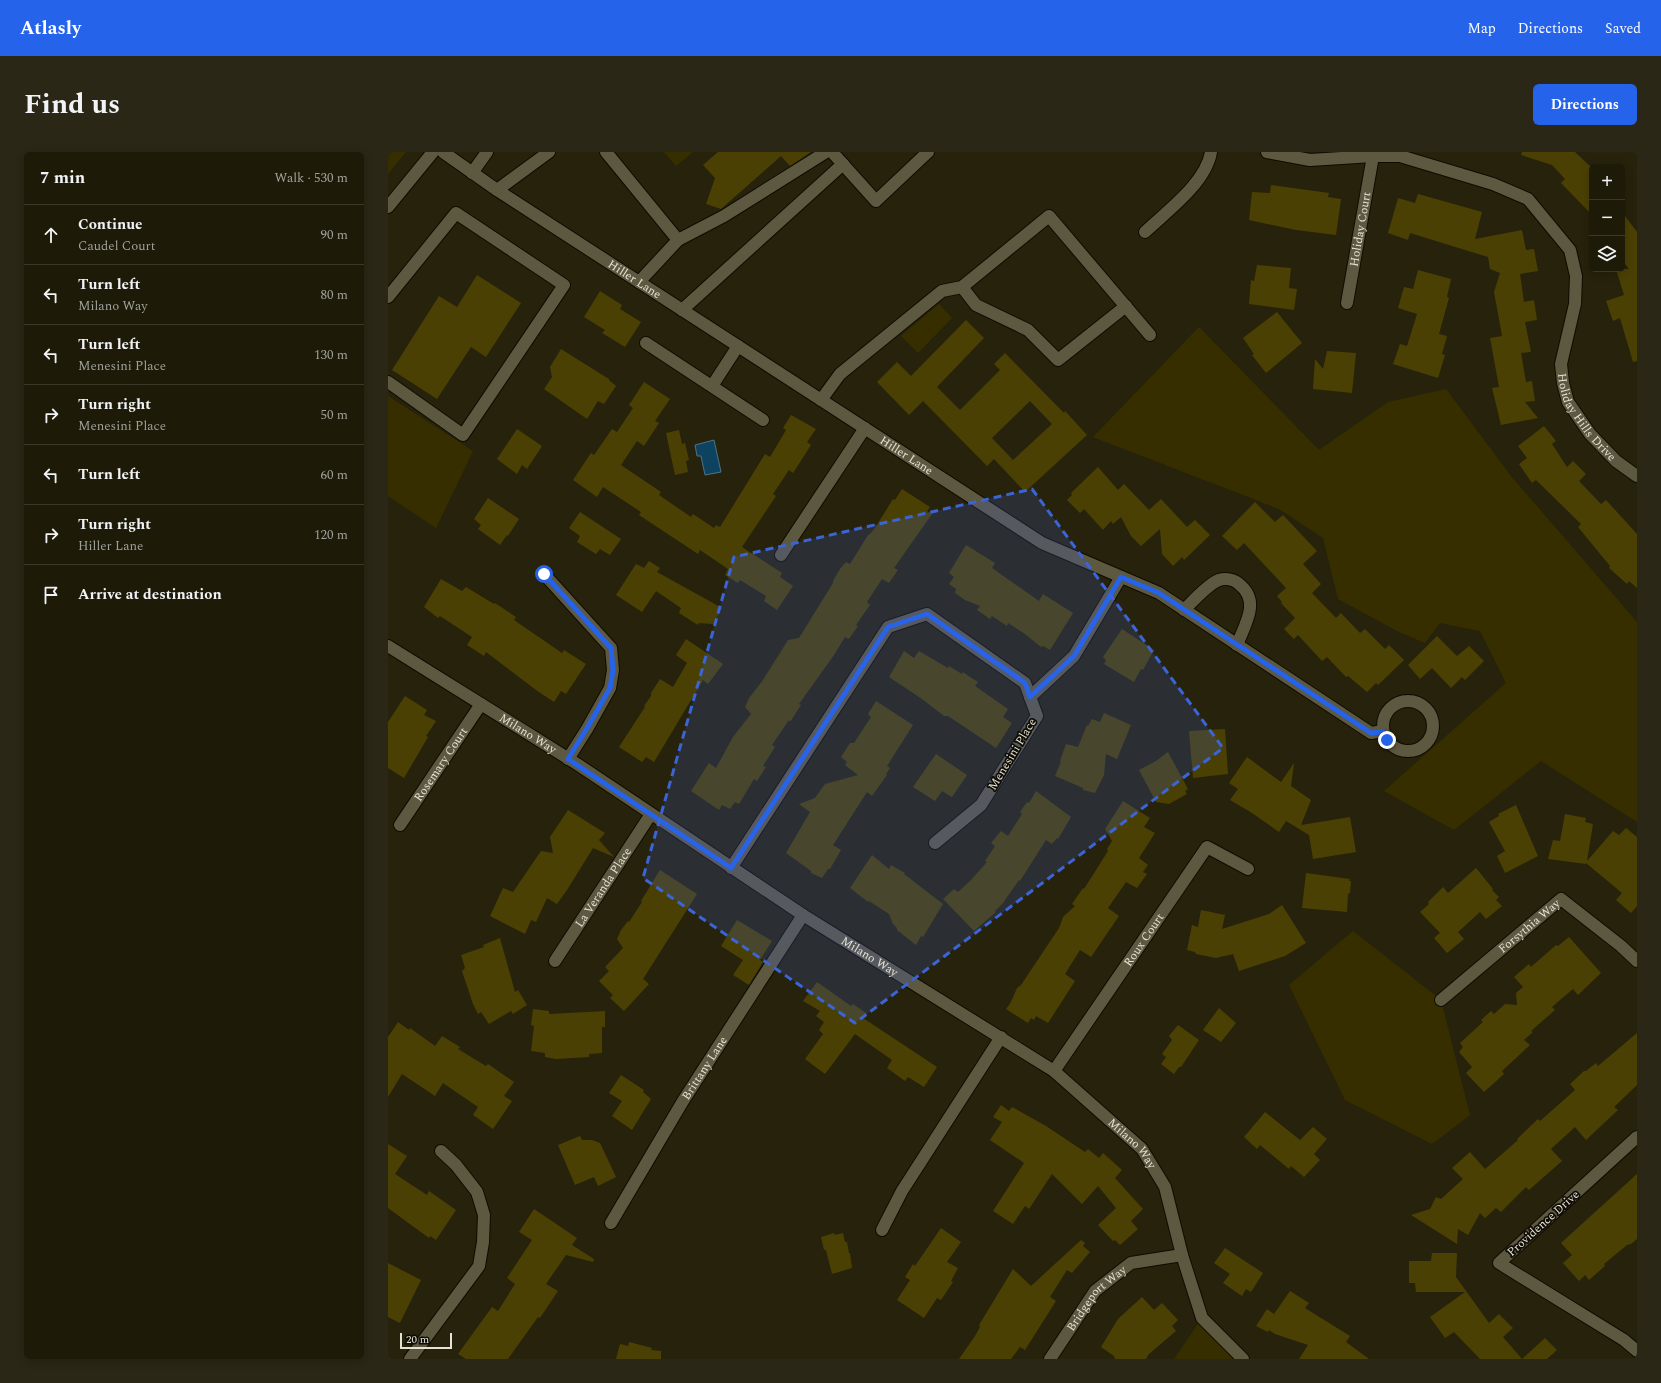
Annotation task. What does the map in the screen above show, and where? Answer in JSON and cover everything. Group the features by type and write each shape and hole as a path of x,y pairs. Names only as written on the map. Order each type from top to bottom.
{"street":[{"path":"388,207 433,152"},
{"name":"Hiller Lane","path":"443,152 497,190 1042,543 1159,593 1371,733 1383,732"},
{"path":"472,173 487,152"},
{"path":"497,190 549,152"},
{"path":"606,152 678,240"},
{"path":"639,282 678,240 724,216 826,152"},
{"path":"832,152 876,201 928,152"},
{"path":"1144,232 1198,181 1210,161 1211,152"},
{"name":"Holiday Hills Drive","path":"1267,152 1310,160 1400,156 1493,184 1528,199 1570,250 1576,276 1575,304 1560,364 1568,402 1590,434 1616,461 1637,476"},
{"name":"Holiday Court","path":"1348,303 1373,156"},
{"path":"682,310 843,164"},
{"path":"388,297 456,213 564,285 463,436 388,382"},
{"path":"821,400 840,374 942,291 962,288 1049,216 1150,335"},
{"path":"962,288 976,304 1028,330 1058,360 1126,306"},
{"path":"646,343 763,420"},
{"path":"712,386 738,346"},
{"path":"781,555 865,428"},
{"path":"544,574 611,648 613,670 610,688 568,759"},
{"path":"1030,697 1074,656 1121,577"},
{"path":"1184,610 1218,580 1228,579 1237,582 1246,590 1251,600 1250,612 1237,644"},
{"name":"Menesini Place","path":"731,868 888,627 927,614 1025,683 1037,716 981,805 935,843"},
{"name":"Milano Way","path":"388,646 568,759 802,915 1054,1071 1142,1149 1165,1187 1182,1255 1202,1318 1243,1359"},
{"path":"1413,700 1422,704 1430,711 1434,720 1434,730 1430,739 1423,747 1414,751 1404,751 1395,747 1387,740 1383,732 1383,721 1387,712 1394,705 1403,701 1413,700"},
{"name":"Rosemary Court","path":"400,825 481,704"},
{"name":"La Veranda Place","path":"555,961 651,814"},
{"name":"Roux Court","path":"1054,1071 1207,847 1248,869"},
{"name":"Forsythia Way","path":"1441,1000 1561,899 1621,946 1637,961"},
{"name":"Brittany Lane","path":"611,1223 683,1101 802,915"},
{"path":"882,1230 902,1191 1001,1037"},
{"name":"Providence Drive","path":"1637,1137 1499,1263 1624,1340 1637,1351"},
{"path":"410,1359 478,1266 482,1242 484,1216 477,1192 442,1151"},
{"name":"Bridgeport Way","path":"1050,1359 1095,1291 1101,1286 1131,1263 1182,1255"}],"highlighted area":[{"path":"1032,489 1223,748 855,1023 643,878 734,557"}],"shaded area":[{"path":"388,152 406,152 388,174"},
{"path":"664,152 693,152 676,166"},
{"path":"939,304 952,318 918,353 901,336"},
{"path":"1199,327 1319,450 1388,402 1446,389 1511,476 1637,622 1637,822 1541,761 1454,830 1384,791 1506,683 1480,631 1440,623 1425,643 1397,631 1338,599 1323,538 1279,509 1093,437"},
{"path":"388,396 473,451 436,528 388,496"},
{"path":"1353,931 1441,1000 1470,1115 1432,1144 1345,1100 1289,985"},
{"path":"1202,1318 1243,1359 1174,1359"}],"water":[{"path":"714,440 721,472 705,475 701,456 697,456 695,445"}],"building":[{"path":"718,152 811,152 790,166 781,156 721,209 706,204 715,178 703,165"},
{"path":"1522,152 1575,152 1589,165 1589,212 1561,183 1565,179 1552,165 1521,155"},
{"path":"1271,185 1329,193 1328,197 1341,199 1336,235 1296,230 1249,220 1252,192 1270,193"},
{"path":"1418,194 1482,212 1475,239 1522,230 1526,250 1534,249 1538,271 1520,274 1524,302 1534,300 1537,320 1525,322 1531,352 1521,353 1526,382 1532,381 1535,401 1525,402 1538,418 1501,425 1492,388 1499,387 1490,338 1502,336 1494,292 1500,273 1490,269 1488,257 1410,233 1408,240 1388,233 1398,198 1415,203"},
{"path":"1625,216 1637,232 1637,361 1633,362 1620,318 1613,321 1606,301 1624,295 1617,272 1625,272 1625,269 1629,269 1625,264"},
{"path":"1257,265 1291,268 1289,288 1297,289 1294,310 1249,304 1251,280 1254,281"},
{"path":"1418,270 1451,279 1447,297 1449,298 1439,334 1447,336 1442,354 1445,355 1438,378 1393,364 1400,344 1407,346 1417,314 1398,308 1404,287 1413,289"},
{"path":"477,275 521,303 486,357 471,347 437,399 392,370 439,296 457,307"},
{"path":"600,291 622,305 620,309 641,322 625,347 602,333 605,330 584,317"},
{"path":"1277,312 1302,343 1266,373 1252,355 1254,354 1243,338"},
{"path":"966,320 984,338 937,387 960,410 1000,370 994,364 1005,353 1064,413 1065,411 1087,435 1025,492 994,459 987,466 923,401 909,415 877,382 897,362 911,376","holes":["1030,401 1052,424 1013,460 992,438"]},
{"path":"561,349 609,379 616,386 604,404 598,401 587,419 544,389 552,377 550,367"},
{"path":"1327,351 1356,353 1352,393 1313,389 1315,359 1323,369"},
{"path":"644,382 670,399 655,421 659,423 644,446 637,441 621,465 661,492 659,495 691,517 693,514 714,528 716,525 720,527 765,454 770,457 786,430 783,428 791,415 816,429 807,442 811,445 793,473 789,470 773,494 776,496 742,547 782,573 780,577 793,586 777,610 764,601 766,596 740,580 738,583 725,575 728,569 700,550 698,554 639,515 641,512 603,487 597,497 573,480 591,453 594,455 612,429 617,432 633,408 629,405"},
{"path":"1544,426 1556,441 1552,444 1567,467 1573,461 1586,474 1579,481 1601,504 1606,500 1637,534 1637,588 1629,581 1627,584 1609,568 1610,566 1578,527 1581,524 1536,480 1532,483 1519,464 1527,458 1518,446"},
{"path":"517,429 542,446 527,469 522,465 517,474 497,459"},
{"path":"679,430 682,444 685,443 689,460 686,461 688,472 675,475 666,433"},
{"path":"1098,467 1118,490 1124,484 1149,510 1161,499 1187,527 1195,520 1210,535 1184,560 1182,557 1173,566 1162,554 1160,529 1141,546 1131,536 1121,517 1113,524 1111,521 1103,530 1084,509 1080,513 1067,500 1072,495 1071,493"},
{"path":"902,489 930,507 927,511 932,514 894,568 898,570 889,583 882,579 867,602 870,605 856,625 858,626 849,639 845,637 799,704 801,705 790,722 789,720 772,745 775,747 763,766 766,767 757,781 754,779 739,804 735,802 730,809 722,805 719,810 691,791 709,763 716,768 733,737 751,714 745,707 749,698 763,680 788,640 799,638 840,569 846,562 850,564 868,535 875,528 893,499 895,500"},
{"path":"488,498 519,519 500,545 478,529 481,525 474,519"},
{"path":"1255,502 1275,522 1283,515 1317,551 1303,564 1321,584 1312,593 1336,618 1341,613 1360,633 1365,629 1385,649 1389,645 1404,660 1378,685 1376,683 1367,692 1348,676 1346,677 1327,657 1322,661 1298,635 1294,639 1284,629 1295,618 1281,603 1282,602 1277,596 1286,588 1244,543 1237,550 1222,536"},
{"path":"580,512 621,539 610,555 600,549 596,554 577,542 580,536 569,528"},
{"path":"966,545 995,563 992,568 1039,601 1043,594 1073,613 1050,650 1043,646 1041,647 1008,623 1007,626 992,616 990,619 977,610 980,606 965,600 955,593 956,589 949,584 954,577 949,573"},
{"path":"649,561 660,568 657,572 722,608 713,624 699,623 698,625 679,613 681,608 656,591 642,612 616,595 636,564 644,568"},
{"path":"441,579 462,591 466,587 494,604 495,603 516,617 514,620 562,653 564,650 586,664 566,694 561,691 554,702 486,652 484,656 467,645 472,637 440,616 438,618 424,607"},
{"path":"1122,629 1154,650 1143,670 1141,669 1134,682 1104,664 1106,660 1103,657"},
{"path":"1437,636 1457,656 1469,646 1484,661 1465,680 1462,677 1451,688 1432,668 1420,679 1408,665"},
{"path":"686,639 723,664 708,684 703,680 654,762 646,757 642,762 619,747 645,707 644,706 660,679 673,687 687,663 676,655"},
{"path":"904,651 914,658 919,651 948,668 949,666 962,674 963,672 978,682 975,686 1008,709 1003,717 1012,723 996,748 948,716 944,716 889,677"},
{"path":"405,696 427,710 424,715 436,721 426,736 428,737 404,778 388,768 388,722"},
{"path":"876,701 913,725 887,766 890,768 886,774 887,775 872,796 867,792 833,845 841,850 830,869 828,869 822,878 811,873 811,871 786,853 810,812 799,804 815,798 825,784 858,775 845,765 847,762 841,757 850,743 854,743 871,717 868,714"},
{"path":"1104,713 1131,725 1117,759 1106,754 1104,775 1095,793 1083,790 1083,788 1055,776 1066,744 1078,747 1087,725 1088,726 1092,719 1100,722"},
{"path":"1225,729 1228,774 1193,778 1189,731"},
{"path":"1168,752 1188,789 1185,791 1187,794 1169,804 1156,802 1139,770 1156,761"},
{"path":"936,754 967,775 952,797 942,791 935,801 913,787"},
{"path":"1247,757 1281,782 1294,763 1291,786 1311,800 1301,825 1350,817 1356,852 1313,859 1309,835 1286,821 1279,832 1230,800 1238,789 1229,783"},
{"path":"1036,791 1071,817 1058,839 1057,838 1052,844 1046,840 1020,881 1019,880 1003,903 995,911 996,912 974,931 943,899 954,889 958,892 987,862 985,861 995,846 991,843 1001,831 1008,836 1022,814 1020,812 1027,802 1029,803"},
{"path":"1123,801 1150,818 1144,827 1155,833 1139,858 1148,865 1143,872 1147,874 1137,888 1126,882 1108,908 1119,916 1091,957 1080,950 1065,974 1075,981 1048,1023 1036,1016 1034,1020 1031,1018 1028,1023 1006,1009 1017,988 1021,985 1059,928 1063,917 1075,906 1072,904 1083,888 1084,889 1108,851 1107,849 1112,841 1105,829"},
{"path":"1516,805 1538,856 1505,873 1497,856 1505,851 1489,822 1499,816 1498,814"},
{"path":"568,810 605,833 599,840 614,857 593,848 557,904 547,898 536,922 531,920 525,934 490,916 503,888 513,892 541,851 553,853 550,837"},
{"path":"1565,814 1586,818 1585,822 1593,824 1587,861 1613,831 1619,835 1626,828 1637,837 1637,906 1631,913 1616,900 1622,893 1586,863 1548,859 1553,840 1560,841"},
{"path":"872,855 889,869 891,865 905,873 904,874 943,904 923,937 921,936 916,945 897,930 889,914 869,901 868,902 850,888"},
{"path":"1476,868 1499,897 1496,900 1502,906 1486,919 1480,912 1458,932 1464,939 1447,953 1434,938 1440,933 1420,912 1429,904 1428,902 1443,887 1448,893"},
{"path":"660,870 697,894 643,979 649,984 624,1011 610,998 613,995 599,981 609,971 605,967 623,948 617,939 621,930 628,921 629,922 642,902 641,901"},
{"path":"1306,873 1350,879 1350,893 1348,894 1347,912 1302,908"},
{"path":"1282,905 1306,943 1285,956 1239,971 1233,954 1216,958 1196,954 1195,952 1187,950 1192,925 1198,927 1201,910 1225,915 1222,929 1269,914"},
{"path":"737,920 772,941 760,960 763,962 749,985 733,975 743,960 721,946"},
{"path":"1569,937 1601,973 1578,995 1573,989 1552,1007 1555,1010 1531,1031 1533,1032 1524,1040 1530,1045 1502,1071 1504,1074 1484,1092 1466,1073 1472,1067 1459,1052 1463,1047 1460,1043 1483,1022 1481,1020 1491,1011 1494,1014 1505,1004 1517,1005 1516,993 1523,987 1514,977 1529,964 1531,967 1556,945 1558,946"},
{"path":"500,938 515,992 518,990 527,1005 513,1014 511,1011 489,1024 481,1012 478,1014 473,1004 462,971 465,968 461,955 484,947 483,945"},
{"path":"817,982 851,1006 853,1004 866,1013 863,1018 937,1067 924,1087 908,1077 905,1081 887,1068 892,1060 855,1034 825,1074 805,1059 823,1034 819,1030 824,1022 816,1016 820,1011 803,1001"},
{"path":"1219,1008 1236,1023 1221,1042 1203,1030"},
{"path":"533,1009 549,1011 549,1014 605,1011 605,1027 602,1027 602,1053 589,1054 589,1057 556,1059 545,1057 545,1053 531,1051 534,1026 531,1025"},
{"path":"398,1022 409,1030 410,1028 435,1046 442,1036 460,1047 458,1049 486,1066 488,1064 514,1082 504,1096 512,1101 493,1129 473,1115 478,1107 443,1083 435,1096 402,1074 388,1097 388,1037"},
{"path":"1178,1025 1199,1040 1181,1067 1179,1067 1174,1074 1161,1064 1166,1057 1162,1054 1172,1040 1169,1036"},
{"path":"1637,1033 1637,1085 1614,1107 1618,1110 1586,1140 1575,1127 1551,1149 1562,1161 1529,1190 1526,1187 1501,1212 1496,1208 1485,1218 1480,1213 1468,1235 1458,1229 1457,1244 1411,1215 1430,1209 1436,1197 1441,1199 1463,1179 1452,1168 1470,1152 1485,1169 1518,1140 1517,1139 1538,1119 1540,1121 1575,1090 1570,1084 1584,1071 1596,1063 1598,1066"},
{"path":"621,1075 644,1090 643,1092 651,1099 632,1130 612,1116 622,1101 609,1093"},
{"path":"1001,1105 1009,1111 1012,1107 1046,1126 1085,1152 1088,1149 1099,1158 1103,1153 1122,1170 1115,1178 1143,1209 1131,1221 1138,1229 1120,1245 1115,1240 1113,1241 1098,1225 1116,1208 1098,1186 1082,1204 1052,1174 1029,1209 1025,1206 1013,1224 993,1211 1024,1163 990,1140 1002,1122 993,1117"},
{"path":"1265,1112 1300,1140 1313,1127 1327,1139 1314,1154 1320,1160 1304,1177 1291,1166 1289,1169 1260,1145 1257,1149 1244,1137"},
{"path":"580,1136 582,1140 592,1140 600,1143 616,1177 598,1186 594,1177 575,1185 558,1145"},
{"path":"388,1144 407,1156 395,1174 427,1195 429,1191 456,1210 436,1240 430,1236 429,1238 388,1208"},
{"path":"1637,1174 1637,1239 1631,1244 1627,1245 1604,1264 1605,1266 1589,1280 1585,1275 1579,1281 1563,1263 1572,1255 1561,1243"},
{"path":"534,1209 577,1238 572,1245 594,1259 593,1262 566,1255 546,1284 558,1291 540,1318 538,1317 508,1359 466,1359 458,1354 492,1307 498,1311 515,1284 507,1278 532,1240 519,1232"},
{"path":"941,1228 961,1242 947,1262 958,1268 951,1281 953,1282 941,1300 937,1298 924,1318 897,1300 910,1280 905,1277 913,1264 915,1266"},
{"path":"834,1233 835,1235 843,1233 850,1253 852,1268 832,1274 821,1237"},
{"path":"1081,1240 1085,1243 1083,1246 1090,1252 1072,1273 1067,1270 1050,1297 1056,1301 1025,1350 1020,1347 1011,1359 959,1359 975,1336 980,1327 979,1325 1013,1269 1031,1286"},
{"path":"1225,1248 1263,1273 1251,1292 1246,1289 1242,1296 1223,1283 1230,1274 1214,1263"},
{"path":"1432,1253 1457,1253 1456,1277 1489,1323 1499,1314 1513,1328 1503,1337 1522,1359 1480,1359 1454,1332 1445,1338 1430,1317 1465,1292 1416,1292 1415,1283 1409,1283 1409,1261 1431,1261"},
{"path":"388,1263 421,1280 400,1323 388,1317"},
{"path":"1290,1291 1309,1303 1305,1308 1350,1336 1346,1342 1369,1359 1299,1359 1308,1345 1275,1334 1269,1330 1268,1332 1256,1326 1267,1309 1274,1314"},
{"path":"1142,1297 1154,1310 1162,1303 1178,1320 1172,1326 1176,1331 1149,1354 1146,1359 1115,1359 1114,1356 1101,1347 1118,1319"},
{"path":"1545,1338 1557,1350 1547,1359 1522,1359"},
{"path":"629,1342 652,1348 651,1350 661,1351 661,1359 616,1359 620,1344 628,1346"}],"route":[{"path":"544,574 611,648 613,670 610,688 568,759 731,868 888,627 927,614 1025,683 1030,697 1074,656 1121,577 1159,593 1371,733 1383,732 1387,740"}]}
